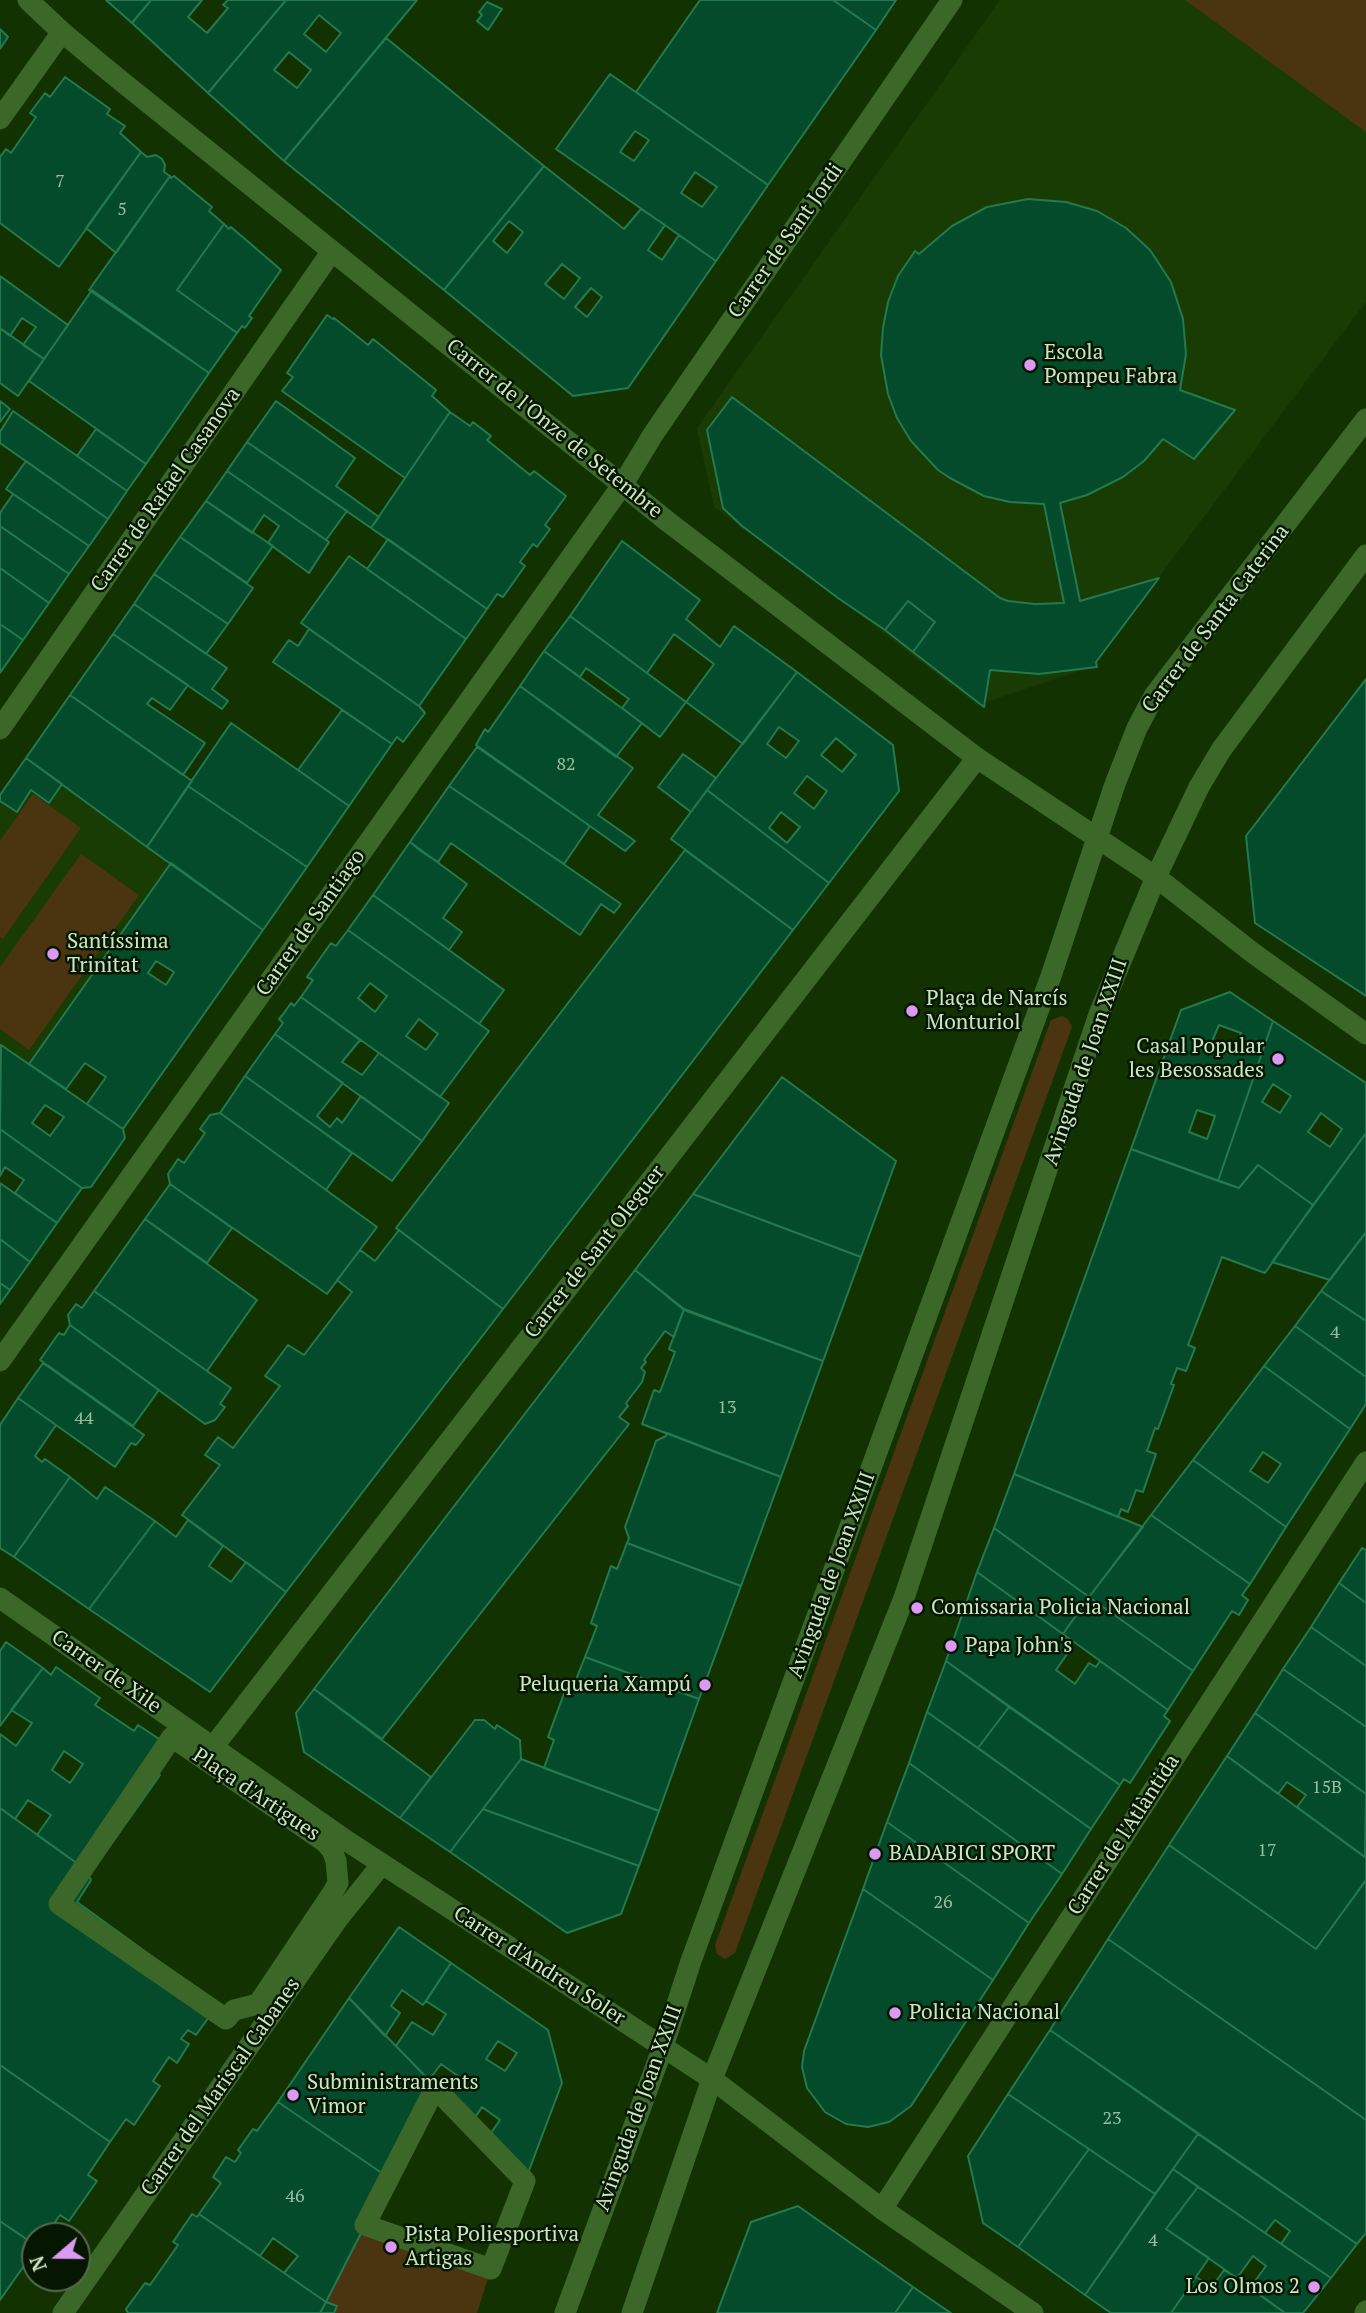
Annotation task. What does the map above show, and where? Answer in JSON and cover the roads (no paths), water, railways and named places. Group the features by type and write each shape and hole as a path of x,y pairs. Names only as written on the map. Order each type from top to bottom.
{"street":[{"name":"Carrer de l'Onze de Setembre","path":"28,0 62,32 667,521 977,758 1156,877 1253,954 1366,1034"},
{"name":"Carrer de Sant Jordi","path":"623,484 662,421 952,0"},
{"path":"0,119 62,32"},
{"name":"Carrer de Rafael Casanova","path":"0,729 332,251"},
{"name":"Carrer de Santa Caterina","path":"1097,836 1137,728 1154,696 1366,419"},
{"name":"Carrer de Santiago","path":"0,1361 623,484"},
{"path":"1156,877 1199,787 1221,750 1366,555"},
{"name":"Carrer de Sant Oleguer","path":"213,1747 977,758"},
{"name":"Avinguda de Joan XXIII","path":"565,2313 1051,976 1097,836"},
{"name":"Avinguda de Joan XXIII","path":"632,2313 712,2079 904,1598 1098,1014 1156,877"},
{"name":"Carrer de l'Atlàntida","path":"882,2209 1366,1462"},
{"name":"Carrer de Xile","path":"0,1598 213,1747"},
{"name":"Plaça d'Artigues","path":"172,1737 325,1842 332,1850 338,1871 338,1883 333,1892 258,2004 234,2010 226,2019 59,1904 172,1737"},
{"name":"Carrer d'Andreu Soler","path":"213,1747 382,1864 712,2079 882,2209 1033,2313"},
{"name":"Carrer del Mariscal Cabanes","path":"63,2313 337,1920 382,1864"},
{"path":"435,2088 525,2181 491,2269 365,2225 435,2088"}],"place":[{"name":"Escola Pompeu Fabra","path":"1030,365"},
{"name":"Santíssima Trinitat","path":"53,954"},
{"name":"Plaça de Narcís Monturiol","path":"912,1011"},
{"name":"Casal Popular les Besossades","path":"1278,1059"},
{"name":"Comissaria Policia Nacional","path":"917,1608"},
{"name":"Papa John's","path":"951,1646"},
{"name":"Peluqueria Xampú","path":"705,1685"},
{"name":"BADABICI SPORT","path":"875,1854"},
{"name":"Policia Nacional","path":"895,2013"},
{"name":"Subministraments Vimor","path":"293,2095"},
{"name":"Pista Poliesportiva Artigas","path":"391,2247"},
{"name":"Los Olmos 2","path":"1314,2287"}]}
